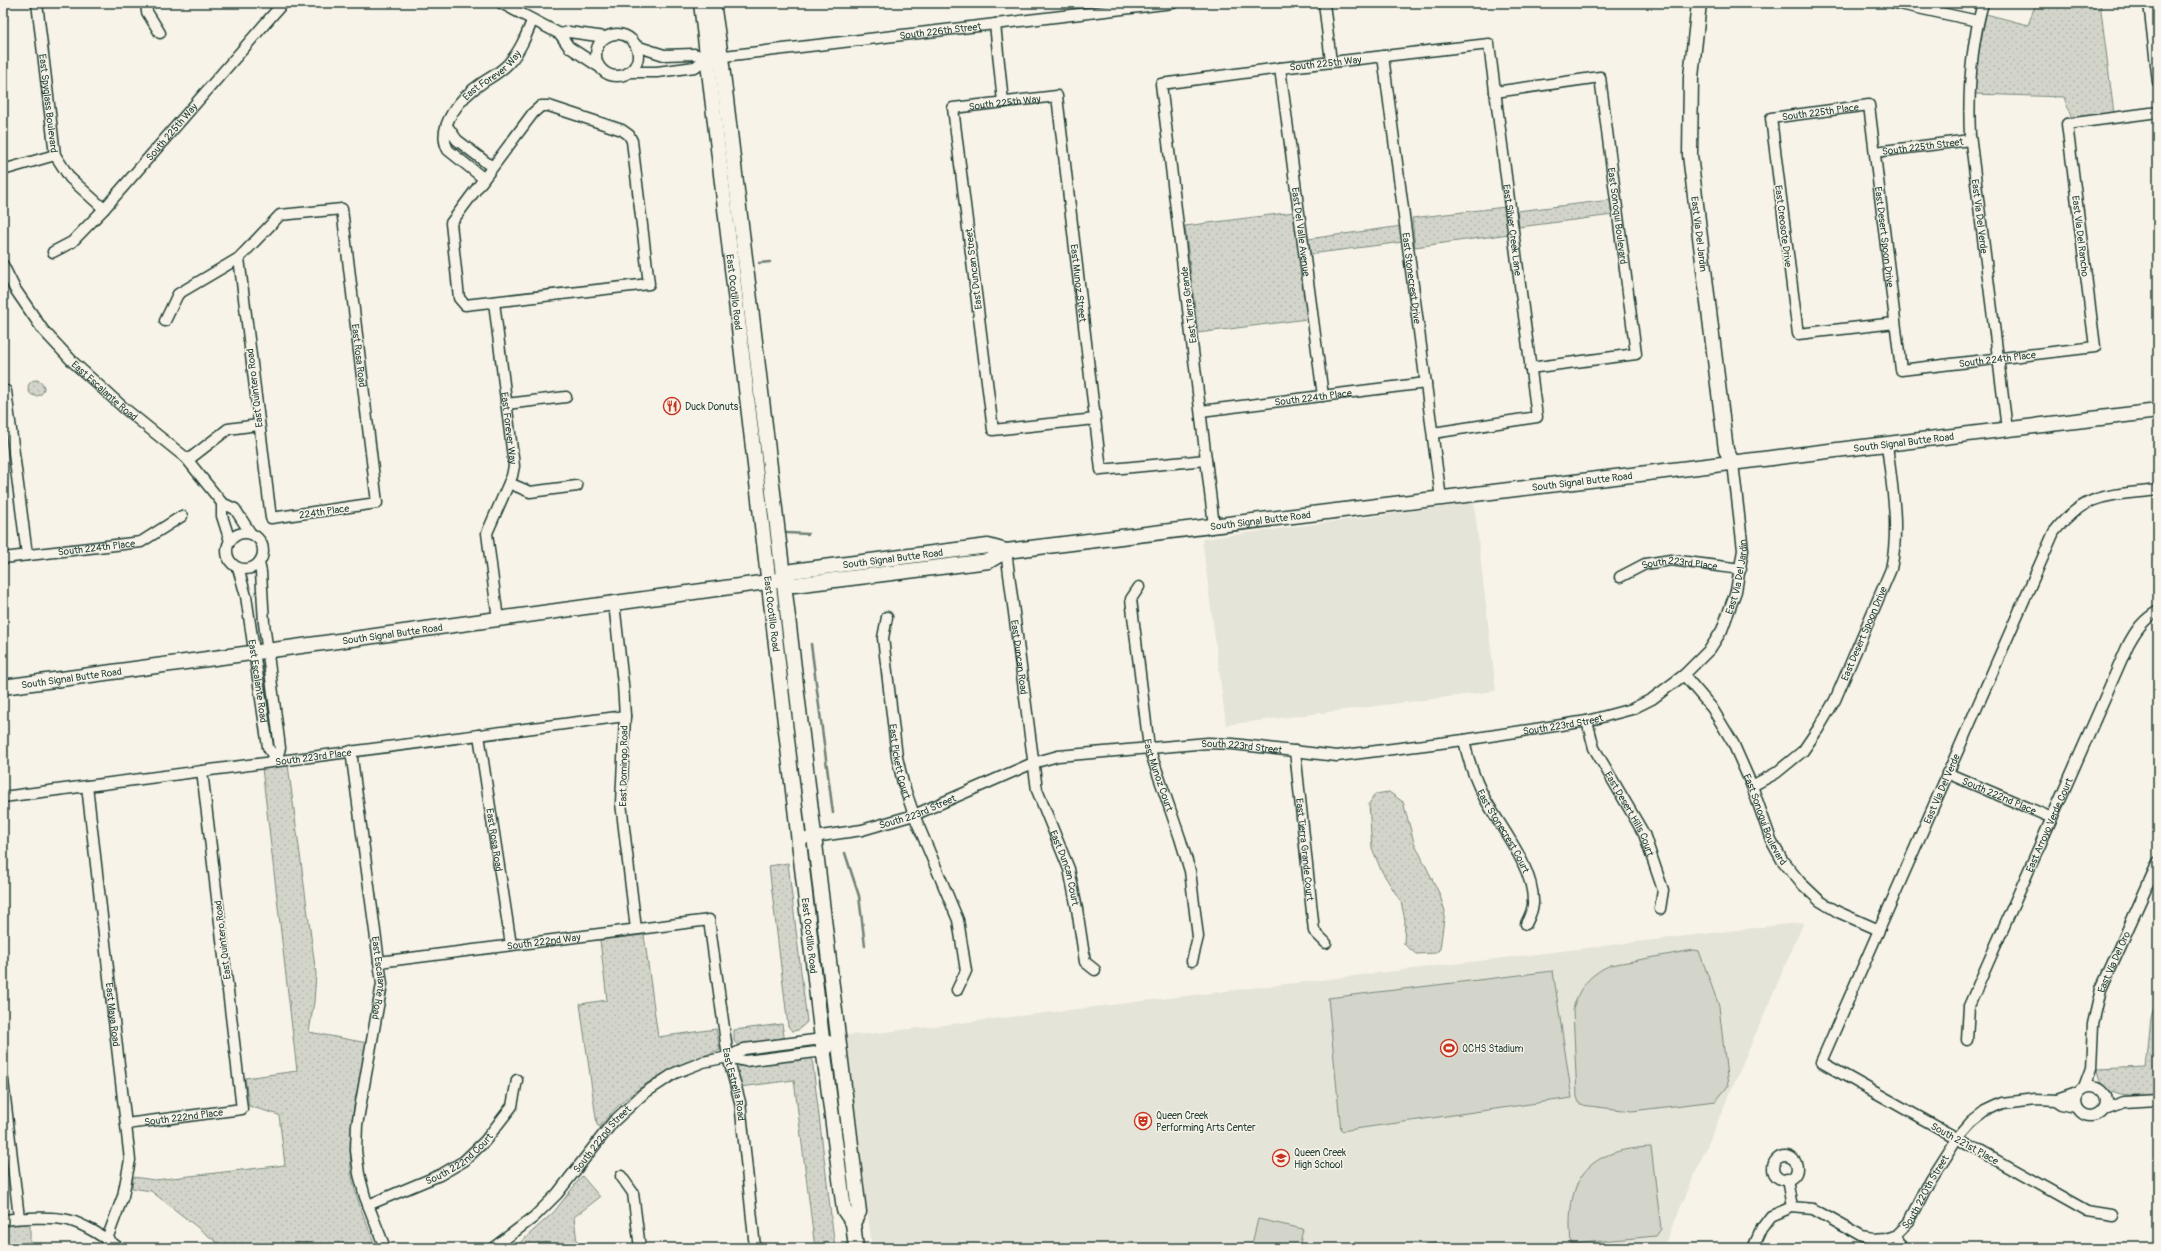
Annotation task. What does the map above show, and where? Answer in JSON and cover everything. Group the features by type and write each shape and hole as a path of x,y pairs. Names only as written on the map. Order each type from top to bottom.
{"street":[{"name":"East Spyglass Boulevard","path":"37,3 55,155 70,178 104,209"},
{"path":"146,3 147,12 160,33"},
{"name":"South 225th Way","path":"53,252 72,242 104,209 283,3"},
{"path":"501,3 532,21 560,34 569,47 598,66 607,74 613,76 630,72 656,72 695,68 714,58"},
{"name":"East Ocotillo Road","path":"701,3 714,58 782,580 806,838 823,1045 844,1210 853,1223 856,1248"},
{"name":"East Ocotillo Road","path":"713,3 714,58 768,582 838,1044 859,1212 853,1223"},
{"name":"South 226th Street","path":"714,58 1172,3"},
{"path":"1324,3 1331,62"},
{"name":"East Via Del Jardin","path":"1699,3 1691,77 1690,155 1726,450 1733,463"},
{"name":"East Via Del Jardin","path":"1684,675 1710,649 1722,630 1732,605 1741,569 1743,550 1733,463 1735,449 1702,188 1699,149 1700,72 1708,3"},
{"path":"1895,3 1978,20"},
{"name":"East Via Del Verde","path":"1983,3 1978,20 1970,74 1968,103 1970,140 2007,429"},
{"path":"2149,3 2155,32 2158,82"},
{"name":"East Forever Way","path":"483,178 448,150 444,138 447,126 451,115 470,93 503,69 512,59 520,49 532,21"},
{"path":"995,24 1003,102"},
{"path":"560,34 569,32 605,37"},
{"path":"598,66 596,54 597,47 605,37 610,34 622,34 628,36 636,46 638,60 630,72"},
{"name":"South 225th Way","path":"1161,84 1280,68 1489,44"},
{"name":"East Silver Creek Lane","path":"1433,432 1537,417 1489,44"},
{"path":"636,46 664,55 694,54 714,58"},
{"name":"East Stonecrest Drive","path":"1383,56 1441,499"},
{"name":"East Del Valle Avenue","path":"1280,68 1323,396"},
{"name":"East Sonoqui Boulevard","path":"1495,92 1600,77 1636,354 1530,368"},
{"name":"East Tierra Grande","path":"1161,84 1214,526"},
{"name":"South 225th Way","path":"953,108 1057,96"},
{"name":"East Munoz Street","path":"1057,96 1101,470 1206,460"},
{"name":"South 225th Place","path":"1771,118 1869,105"},
{"name":"East Desert Spoon Drive","path":"1869,105 1901,370"},
{"path":"541,106 549,106 626,132 632,141 649,284 468,305 462,303 459,298 450,225 483,178 533,113 541,106"},
{"name":"East Duncan Street","path":"953,108 993,430 1095,419"},
{"name":"East Via Del Rancho","path":"2095,346 2067,124 2158,112"},
{"name":"East Creosote Drive","path":"1771,118 1798,334 1895,323"},
{"path":"447,126 457,140 492,167"},
{"name":"South 225th Street","path":"1874,152 1970,140"},
{"path":"3,170 55,155"},
{"name":"East Rosa Road","path":"239,258 280,216 342,209 377,503"},
{"path":"165,321 178,294 239,258"},
{"name":"East Quintero Road","path":"239,258 270,518"},
{"name":"East Escalante Road","path":"3,265 7,281 43,330 73,362 188,460 222,503 235,509 251,534 256,537 263,547 263,552 259,563 261,572 264,623 261,653"},
{"name":"East Forever Way","path":"494,302 514,466 509,483 487,533 498,620"},
{"name":"South 224th Place","path":"1901,370 2095,346"},
{"name":"South 224th Place","path":"1201,411 1426,383"},
{"path":"4,391 27,556"},
{"path":"506,404 566,396"},
{"name":"South Signal Butte Road","path":"3,687 261,653 782,580 794,585 989,561 1006,551 2158,411"},
{"path":"188,460 228,429 258,425"},
{"name":"East Desert Spoon Drive","path":"1752,786 1776,773 1792,760 1803,750 1818,729 1835,700 1891,569 1896,546 1896,521 1887,445"},
{"path":"509,483 530,492 577,486"},
{"name":"East Via Del Verde","path":"1821,1062 2054,532 2065,517 2081,505 2095,498 2158,490"},
{"name":"East Escalante Road","path":"222,503 222,516 230,541 228,546 228,556 233,565 238,568 261,653 280,748 276,761"},
{"name":"224th Place","path":"270,518 377,503"},
{"name":"South 224th Place","path":"3,558 142,542 182,516"},
{"path":"230,541 242,534 251,534"},
{"name":"East Duncan Road","path":"1006,551 1033,763"},
{"name":"South 223rd Place","path":"1620,577 1645,564 1671,560 1741,569"},
{"path":"238,568 247,570 259,563"},
{"name":"East Munoz Court","path":"1139,587 1131,599 1149,748 1190,871 1198,937 1192,961"},
{"name":"East Domingo Road","path":"614,603 623,684 624,716 621,803 636,929"},
{"name":"East Arroyo Verde Court","path":"1967,1040 1969,1006 2128,645 2136,630 2148,617 2158,611"},
{"name":"East Pickett Court","path":"886,617 883,638 897,757 903,784 914,815 958,920 966,971 957,990"},
{"name":"East Sonoqui Boulevard","path":"1684,675 1722,722 1752,786 1771,840 1782,860 1800,882 1820,901 1838,912 1878,930"},
{"name":"South 223rd Street","path":"806,838 862,830 914,815 1033,763 1058,756 1208,743 1295,750 1337,756 1464,740 1587,721 1615,714 1652,699 1684,675"},
{"name":"South 223rd Place","path":"3,797 624,716"},
{"name":"East Desert Hills Court","path":"1587,721 1594,748 1644,834 1664,890 1660,909"},
{"name":"East Rosa Road","path":"479,735 511,945"},
{"name":"East Stonecrest Court","path":"1464,740 1474,776 1483,796 1518,854 1528,877 1534,902 1526,924"},
{"name":"East Tierra Grande Court","path":"1295,750 1314,931 1326,944"},
{"name":"East Escalante Road","path":"351,751 382,984 357,1125 356,1150 359,1174 368,1205 385,1248"},
{"name":"East Duncan Court","path":"1033,763 1037,790 1069,869 1085,962 1095,970"},
{"name":"East Quintero Road","path":"202,771 242,1109"},
{"name":"South 222nd Place","path":"1947,773 2052,818"},
{"name":"East Maya Road","path":"87,786 130,1160 123,1196 107,1239"},
{"name":"East Via Del Oro","path":"2080,1090 2091,1068 2094,1024 2101,989 2158,862"},
{"name":"South 222nd Way","path":"379,962 708,920"},
{"name":"East Estrella Road","path":"708,920 728,1057 740,1102 755,1248"},
{"name":"South 222nd Street","path":"500,1246 534,1217 557,1194 613,1122 643,1094 675,1073 703,1062 728,1057 744,1049 838,1044"},
{"name":"South 221st Place","path":"1821,1062 2087,1211 2112,1215"},
{"name":"East Via Del Oro","path":"2091,1068 2101,1091"},
{"path":"3,1080 19,1218"},
{"name":"South 222nd Court","path":"368,1205 440,1176 464,1161 485,1141 512,1106 517,1080"},
{"path":"2123,1102 2091,1085 2080,1090 2076,1107 2088,1116 2097,1115 2104,1109 2123,1102 2158,1100"},
{"name":"South 220th Street","path":"1753,1248 1762,1228 1771,1216 1792,1207 1813,1209 1863,1237 1874,1239 1886,1238 1895,1235 1910,1220 1931,1180 1957,1138 1971,1122 1985,1111 2002,1103 2035,1099 2057,1100 2080,1090"},
{"path":"2101,1091 2106,1102 2104,1109"},
{"name":"South 220th Street","path":"2057,1100 2063,1104 2076,1107"},
{"name":"South 222nd Place","path":"126,1124 242,1109"},
{"path":"622,1176 633,1194 640,1248"},
{"path":"1787,1179 1792,1207"},
{"path":"3,1220 19,1218 68,1220 107,1239 119,1248"},
{"path":"1895,1235 1903,1248"}],"shaded area":[{"path":"2036,3 2100,3 2114,114 2071,117 2064,97 1974,94 1977,62 1986,14 2028,25"},
{"path":"1611,200 1613,215 1519,227 1517,211"},
{"path":"1505,207 1509,234 1415,247 1412,218"},
{"path":"1294,212 1307,319 1198,333 1185,226"},
{"path":"1402,226 1403,242 1310,254 1308,239"},
{"path":"36,380 42,382 44,388 42,394 36,396 30,394 28,388 30,382"},
{"path":"1474,503 1496,691 1226,725 1202,539"},
{"path":"288,765 316,974 314,1002 309,1032 367,1043 353,1112 350,1147 353,1182 363,1215 376,1248 224,1248 151,1191 132,1188 133,1177 155,1180 285,1165 279,1115 249,1106 245,1078 297,1071 262,768"},
{"path":"1389,792 1403,802 1414,842 1439,893 1445,911 1440,949 1436,953 1416,954 1404,944 1405,920 1401,902 1381,870 1372,848 1369,804 1375,794"},
{"path":"788,863 807,1022 798,1030 792,1031 788,1026 769,866"},
{"name":"Queen Creek High School","path":"1804,922 1663,1248 872,1248 846,1035 868,1034"},
{"path":"644,935 658,1037 716,1029 720,1050 686,1063 654,1079 625,1100 600,1127 597,1125 580,1004 607,1000 600,940"},
{"path":"1693,950 1699,951 1719,1006 1728,1086 1716,1101 1632,1111 1580,1105 1577,1097 1573,1010 1578,995 1586,983 1597,972 1611,965"},
{"name":"QCHS Stadium","path":"1553,971 1572,1098 1341,1131 1328,998"},
{"path":"2158,996 2158,1094 2129,1095 2111,1091 2104,1086 2099,1079 2097,1069 2146,1067 2151,1018"},
{"path":"782,1024 785,1042 739,1047 734,1041 734,1030"},
{"path":"812,1058 835,1248 815,1248 794,1080 740,1087 737,1069 741,1065"},
{"path":"1651,1147 1661,1229 1656,1236 1571,1244 1570,1222 1572,1203 1576,1186 1584,1173 1595,1162 1610,1154 1628,1149"},
{"path":"582,1176 600,1197 574,1217 577,1242 563,1248 514,1248 554,1212"},
{"path":"1258,1219 1303,1229 1299,1248 1251,1248"},
{"path":"30,1223 30,1248 3,1248 3,1224"},
{"path":"1444,1242 1446,1248 1397,1248"}],"waterway":[{"path":"759,263 770,262"},
{"path":"787,533 808,534"},
{"path":"811,644 833,813"},
{"path":"845,853 859,896 865,946"}],"place":[{"name":"Duck Donuts","path":"672,406"},
{"name":"QCHS Stadium","path":"1449,1048"},
{"name":"Queen Creek Performing Arts Center","path":"1143,1121"},
{"name":"Queen Creek High School","path":"1281,1158"}]}
